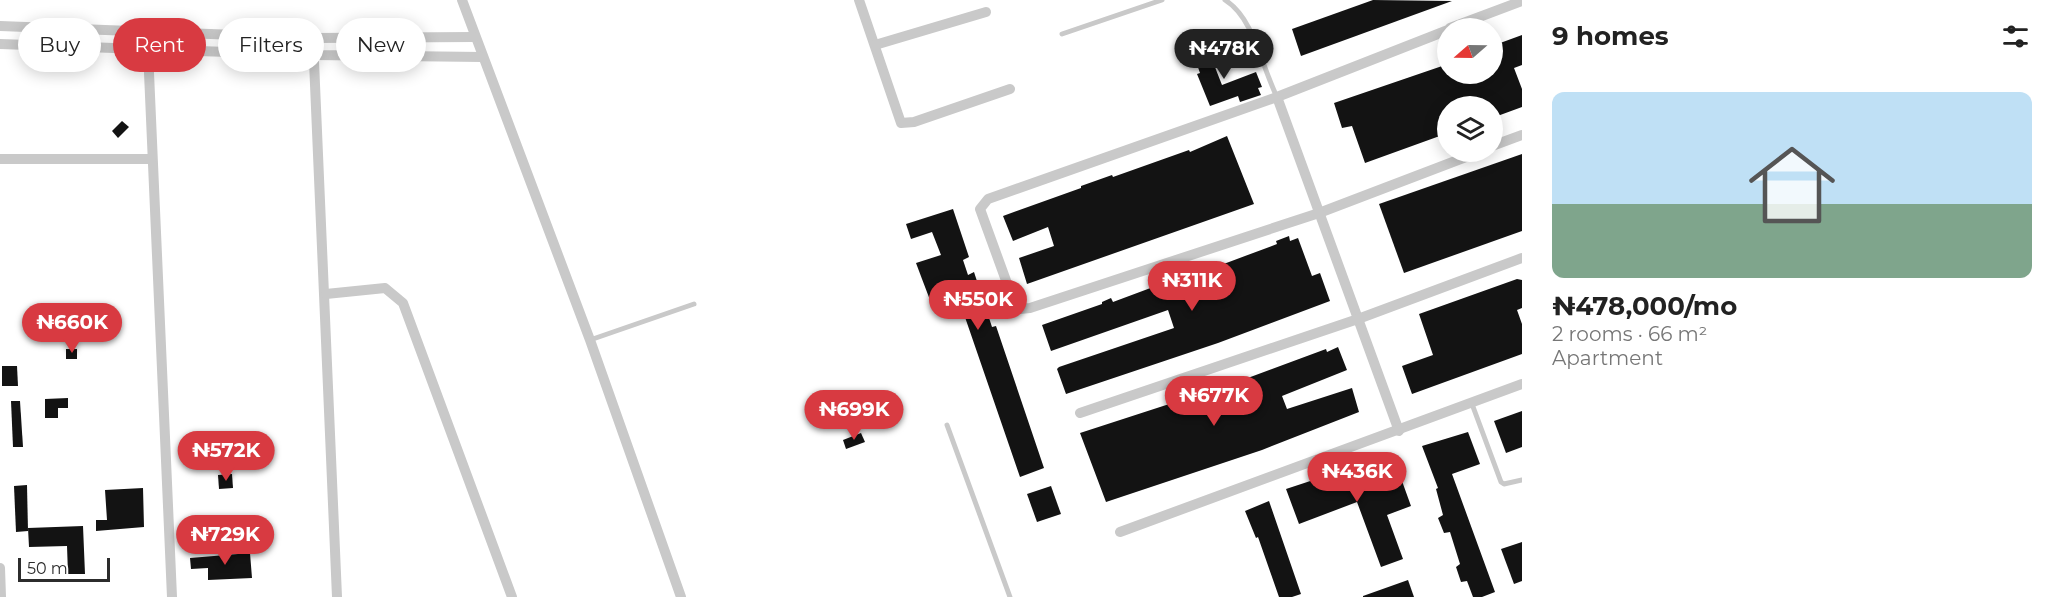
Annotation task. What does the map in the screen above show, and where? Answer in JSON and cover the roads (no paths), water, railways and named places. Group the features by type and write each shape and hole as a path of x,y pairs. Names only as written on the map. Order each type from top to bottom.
{"street":[{"path":"462,0 474,37 590,340 681,597"},
{"path":"859,0 901,123 914,122 1010,89"},
{"path":"1477,18 1522,0"},
{"path":"875,45 986,12"},
{"path":"0,26 218,34"},
{"path":"1437,34 1276,97 988,199 980,209 1012,297 1020,309 1030,308 1319,213 1453,162"},
{"path":"324,38 474,37"},
{"path":"0,44 113,49"},
{"path":"324,55 482,57"},
{"path":"149,72 172,597"},
{"path":"315,72 337,597"},
{"path":"1276,97 1399,431"},
{"path":"1503,142 1522,135"},
{"path":"0,159 151,159"},
{"path":"1080,413 1358,319 1522,258"},
{"path":"326,294 385,288 403,303 512,597"},
{"path":"1120,532 1522,384"},
{"path":"0,568 1,597"}],"lane":[{"path":"1062,34 1162,0"},
{"path":"1225,0 1246,20 1263,69 1276,97"},
{"path":"590,340 694,304"},
{"path":"1472,404 1501,482 1504,484 1522,480"},
{"path":"946,425 1010,597"}]}
